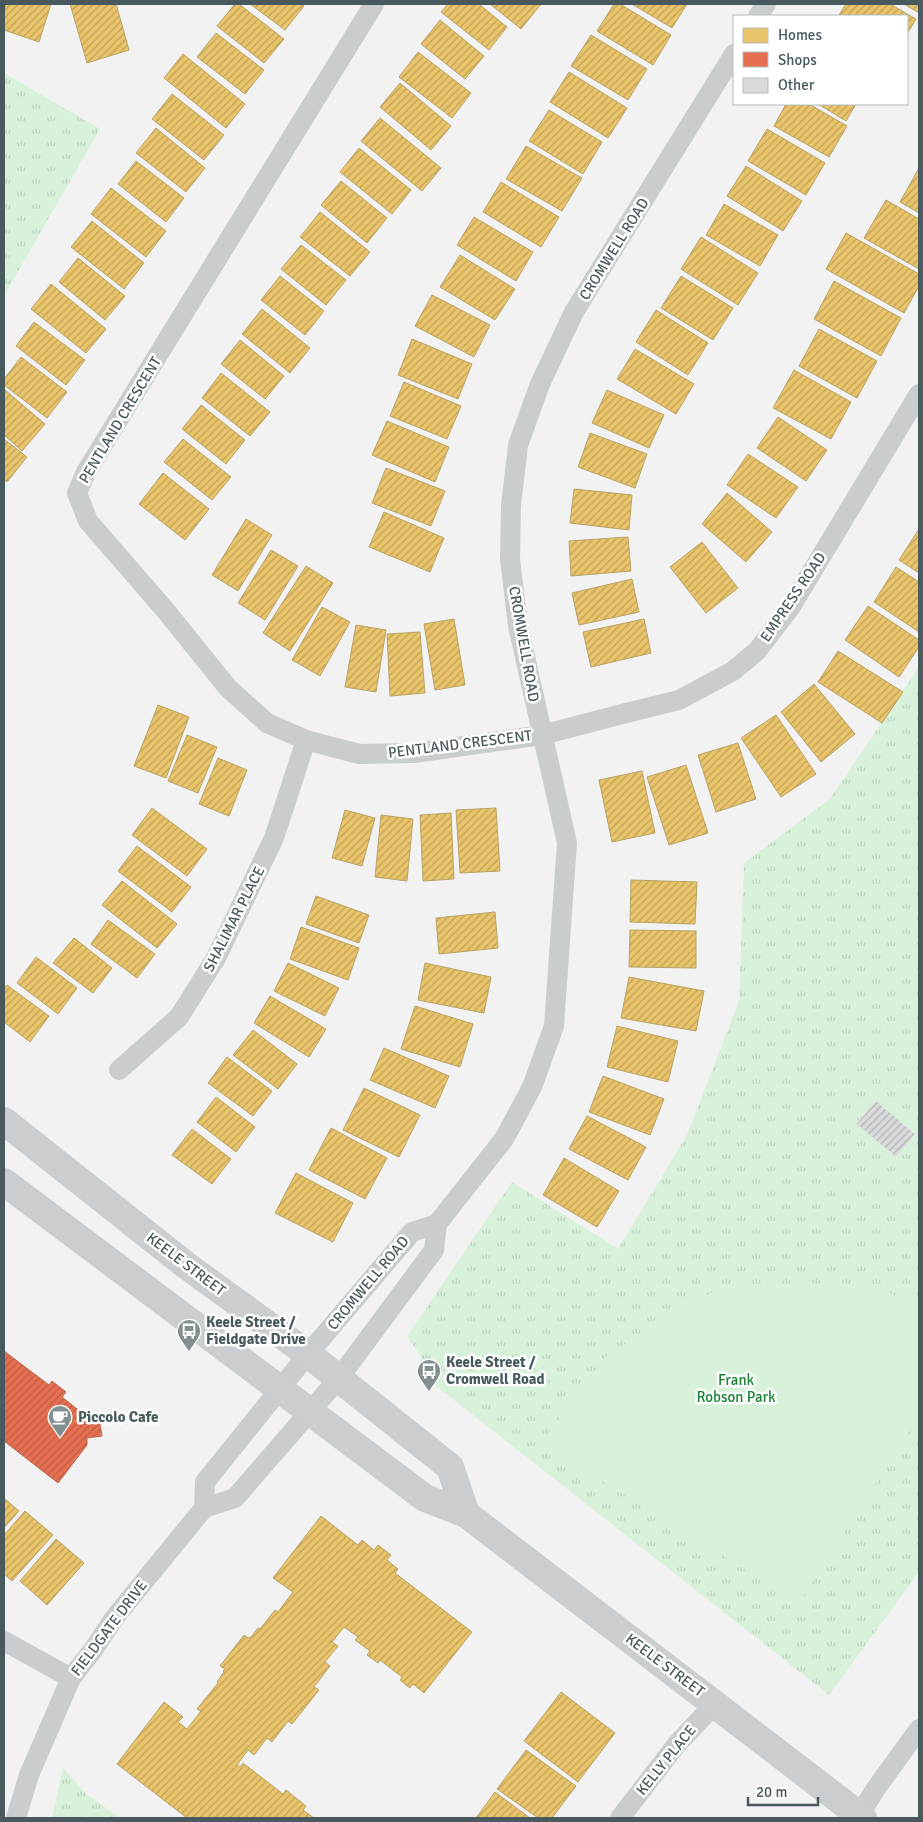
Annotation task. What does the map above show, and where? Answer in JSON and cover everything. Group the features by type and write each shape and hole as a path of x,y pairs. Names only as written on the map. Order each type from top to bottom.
{"main road":[{"name":"KEELE STREET","path":"4,1121 187,1266 308,1354 450,1467 466,1514"},
{"name":"KEELE STREET","path":"4,1182 425,1498 466,1514 861,1817"}],"street":[{"name":"PENTLAND CRESCENT","path":"374,4 86,472 77,493 88,521 166,611 228,688 267,723 306,740 360,754 414,753 542,735"},
{"path":"759,15 766,4"},
{"name":"CROMWELL ROAD","path":"339,1378 434,1250 437,1224 504,1140 532,1087 554,1026 567,843 518,626 510,559 511,506 518,445 540,384 574,312 733,56"},
{"name":"EMPRESS ROAD","path":"542,735 679,700 733,671 757,651 790,608 919,394"},
{"name":"SHALIMAR PLACE","path":"119,1070 179,1017 216,958 274,838 306,740"},
{"name":"CROMWELL ROAD","path":"308,1354 412,1232 437,1224"},
{"path":"308,1354 204,1482 204,1508 235,1498 339,1378"},
{"name":"FIELDGATE DRIVE","path":"16,1818 29,1774 71,1678 115,1617 204,1508"},
{"path":"4,1641 71,1678"},
{"name":"KELLY PLACE","path":"620,1818 677,1744 715,1704"},
{"path":"861,1817 877,1787 919,1729"}],"green space":[{"path":"4,73 100,129 4,296"},
{"name":"Frank Robson Park","path":"919,667 919,1572 829,1695 421,1374 421,1357 407,1336 512,1182 618,1249 687,1135 739,1001 744,863 830,799"},
{"path":"835,1282 886,1291 919,1310 919,1417 799,1603 541,1443 608,1354 714,1291"},
{"path":"63,1768 84,1792 120,1818 52,1818"}],"building: Homes":[{"path":"6,4 51,4 39,42 4,30"},
{"path":"70,4 116,4 129,50 87,63"},
{"path":"235,4 239,4 284,39 264,63 217,26"},
{"path":"250,4 301,4 304,6 285,30"},
{"path":"448,4 479,4 507,27 489,50 441,12"},
{"path":"490,4 541,4 521,29"},
{"path":"614,4 620,4 671,35 653,65 597,31"},
{"path":"632,4 687,4 672,28"},
{"path":"846,4 890,4 916,19 908,32 908,15 839,15"},
{"path":"904,4 919,4 919,13"},
{"path":"440,20 484,56 465,79 421,44"},
{"path":"216,33 264,70 245,94 197,57"},
{"path":"591,35 647,69 628,100 571,66"},
{"path":"418,52 471,93 452,118 399,77"},
{"path":"183,54 245,104 226,128 164,78"},
{"path":"569,72 627,108 608,138 550,102"},
{"path":"400,83 451,126 431,150 380,107"},
{"path":"172,94 224,135 204,160 152,119"},
{"path":"785,105 811,105 847,126 829,157 774,126"},
{"path":"820,105 855,105 846,121"},
{"path":"549,110 602,142 583,174 529,141"},
{"path":"380,118 441,168 422,191 361,141"},
{"path":"156,128 205,168 186,192 136,153"},
{"path":"767,129 825,163 806,195 748,161"},
{"path":"526,146 582,178 562,211 506,179"},
{"path":"359,148 411,190 392,214 340,172"},
{"path":"136,161 184,198 166,222 118,184"},
{"path":"746,166 802,201 783,231 727,196"},
{"path":"919,168 919,213 900,202"},
{"path":"341,181 387,218 367,243 321,205"},
{"path":"501,182 559,217 541,247 483,212"},
{"path":"111,188 166,231 146,257 91,214"},
{"path":"886,200 919,219 919,269 864,238"},
{"path":"724,204 778,235 760,266 706,235"},
{"path":"320,212 370,252 350,276 300,237"},
{"path":"474,217 533,252 516,281 457,245"},
{"path":"92,221 144,263 124,289 71,247"},
{"path":"846,233 919,274 919,286 904,313 826,269"},
{"path":"701,237 758,273 738,305 681,269"},
{"path":"301,245 346,280 326,305 281,269"},
{"path":"460,255 515,289 495,320 440,287"},
{"path":"78,258 125,296 105,320 59,282"},
{"path":"280,276 324,311 305,335 261,300"},
{"path":"681,276 733,308 713,340 661,308"},
{"path":"834,281 901,318 881,356 814,319"},
{"path":"51,284 106,329 86,353 31,309"},
{"path":"432,295 490,325 474,357 415,326"},
{"path":"262,309 310,348 290,373 242,334"},
{"path":"656,310 708,343 688,375 636,342"},
{"path":"34,322 85,360 66,385 16,346"},
{"path":"819,329 877,361 857,398 799,366"},
{"path":"412,339 472,364 458,399 398,375"},
{"path":"240,340 284,376 265,399 221,364"},
{"path":"635,349 694,384 676,414 617,379"},
{"path":"21,357 67,392 47,418 4,385 4,379"},
{"path":"794,370 851,402 831,439 773,408"},
{"path":"221,373 270,412 250,436 202,398"},
{"path":"404,382 461,406 447,439 390,416"},
{"path":"4,389 45,424 22,451 4,435"},
{"path":"607,390 664,415 649,448 592,423"},
{"path":"201,405 245,440 226,464 182,429"},
{"path":"778,417 827,450 806,481 757,448"},
{"path":"387,421 449,447 435,482 372,455"},
{"path":"590,433 647,454 635,488 578,467"},
{"path":"4,439 27,457 7,482 4,479"},
{"path":"183,439 231,477 212,500 164,462"},
{"path":"748,454 798,487 776,518 727,485"},
{"path":"386,468 445,491 431,526 372,503"},
{"path":"163,473 209,509 185,540 139,504"},
{"path":"574,489 632,495 629,530 570,523"},
{"path":"727,493 772,532 746,562 702,524"},
{"path":"384,512 444,538 430,572 369,547"},
{"path":"246,519 272,535 238,591 212,575"},
{"path":"919,529 919,573 899,560"},
{"path":"628,537 631,571 571,576 569,541"},
{"path":"702,542 738,588 706,613 670,567"},
{"path":"271,550 298,566 265,620 238,603"},
{"path":"306,566 333,583 290,651 263,633"},
{"path":"896,567 919,582 919,632 874,602"},
{"path":"632,579 639,612 579,625 572,593"},
{"path":"868,606 919,640 919,647 899,677 845,640"},
{"path":"322,607 350,622 320,676 292,660"},
{"path":"454,619 465,685 435,690 424,624"},
{"path":"644,619 651,653 591,667 583,632"},
{"path":"356,625 386,630 376,692 345,687"},
{"path":"420,632 425,693 390,696 387,634"},
{"path":"838,651 903,692 882,723 818,682"},
{"path":"814,684 855,734 821,762 781,712"},
{"path":"158,705 189,717 166,778 134,766"},
{"path":"776,715 816,774 781,797 741,738"},
{"path":"187,735 217,747 198,793 168,781"},
{"path":"738,743 756,799 716,812 698,755"},
{"path":"218,758 247,770 229,816 199,804"},
{"path":"686,765 708,833 669,845 647,777"},
{"path":"642,771 655,833 612,842 599,780"},
{"path":"152,808 207,849 187,876 132,835"},
{"path":"496,808 500,871 460,873 456,810"},
{"path":"345,810 375,818 362,866 332,858"},
{"path":"451,813 454,879 423,881 420,815"},
{"path":"381,815 413,819 407,881 375,877"},
{"path":"137,846 191,887 172,912 118,871"},
{"path":"631,880 697,882 695,924 630,922"},
{"path":"122,881 177,924 157,948 102,905"},
{"path":"316,896 369,915 359,943 306,924"},
{"path":"495,912 498,948 439,954 436,918"},
{"path":"108,920 155,954 137,978 91,944"},
{"path":"301,927 359,948 348,980 290,959"},
{"path":"630,930 696,931 696,968 629,967"},
{"path":"74,938 112,968 93,993 53,963"},
{"path":"36,957 77,988 58,1014 17,983"},
{"path":"288,963 339,988 325,1016 274,991"},
{"path":"425,963 491,977 484,1013 418,1000"},
{"path":"629,977 704,991 696,1031 621,1018"},
{"path":"7,985 49,1016 30,1042 4,1022 4,989"},
{"path":"270,996 326,1029 309,1057 254,1023"},
{"path":"415,1006 473,1024 460,1067 401,1049"},
{"path":"617,1026 678,1041 668,1082 607,1067"},
{"path":"253,1030 297,1064 278,1089 233,1055"},
{"path":"384,1048 449,1076 435,1108 370,1080"},
{"path":"227,1057 272,1091 253,1116 208,1083"},
{"path":"603,1076 664,1099 650,1135 589,1112"},
{"path":"364,1088 420,1115 399,1157 343,1130"},
{"path":"216,1097 255,1127 236,1152 197,1122"},
{"path":"587,1116 646,1147 628,1180 569,1149"},
{"path":"331,1128 387,1158 365,1199 309,1170"},
{"path":"192,1129 231,1159 212,1184 172,1155"},
{"path":"564,1158 619,1191 597,1227 543,1195"},
{"path":"296,1173 353,1203 333,1242 275,1213"},
{"path":"4,1498 19,1511 4,1528"},
{"path":"25,1511 53,1535 12,1581 4,1574 4,1535"},
{"path":"321,1516 358,1545 362,1540 374,1550 378,1545 391,1555 387,1560 398,1569 395,1573 472,1632 424,1693 413,1684 410,1688 400,1680 402,1677 380,1660 378,1663 367,1655 370,1651 355,1640 358,1637 344,1627 332,1642 338,1646 325,1662 330,1666 314,1687 319,1690 292,1724 288,1721 272,1742 267,1738 254,1755 248,1750 237,1765 240,1767 243,1763 283,1794 286,1790 306,1806 303,1810 314,1818 187,1818 117,1764 164,1702 183,1717 178,1722 187,1729 201,1711 197,1709 218,1683 224,1672 225,1669 220,1666 244,1635 248,1638 251,1637 275,1610 278,1612 293,1592 273,1578"},
{"path":"56,1539 84,1563 47,1605 20,1581"},
{"path":"561,1692 615,1733 578,1782 524,1741"},
{"path":"526,1750 576,1786 552,1818 538,1818 497,1789"},
{"path":"495,1792 530,1818 476,1818"}],"building: Shops":[{"path":"4,1351 49,1385 52,1381 66,1392 62,1397 82,1413 84,1420 99,1418 102,1436 87,1438 87,1445 58,1483 4,1441"}],"building: Other":[{"path":"876,1101 915,1134 896,1157 856,1124"}],"place":[{"name":"Keele Street / Fieldgate Drive","path":"189,1352"},
{"name":"Keele Street / Cromwell Road","path":"429,1392"},
{"name":"Piccolo Cafe","path":"60,1438"}]}
